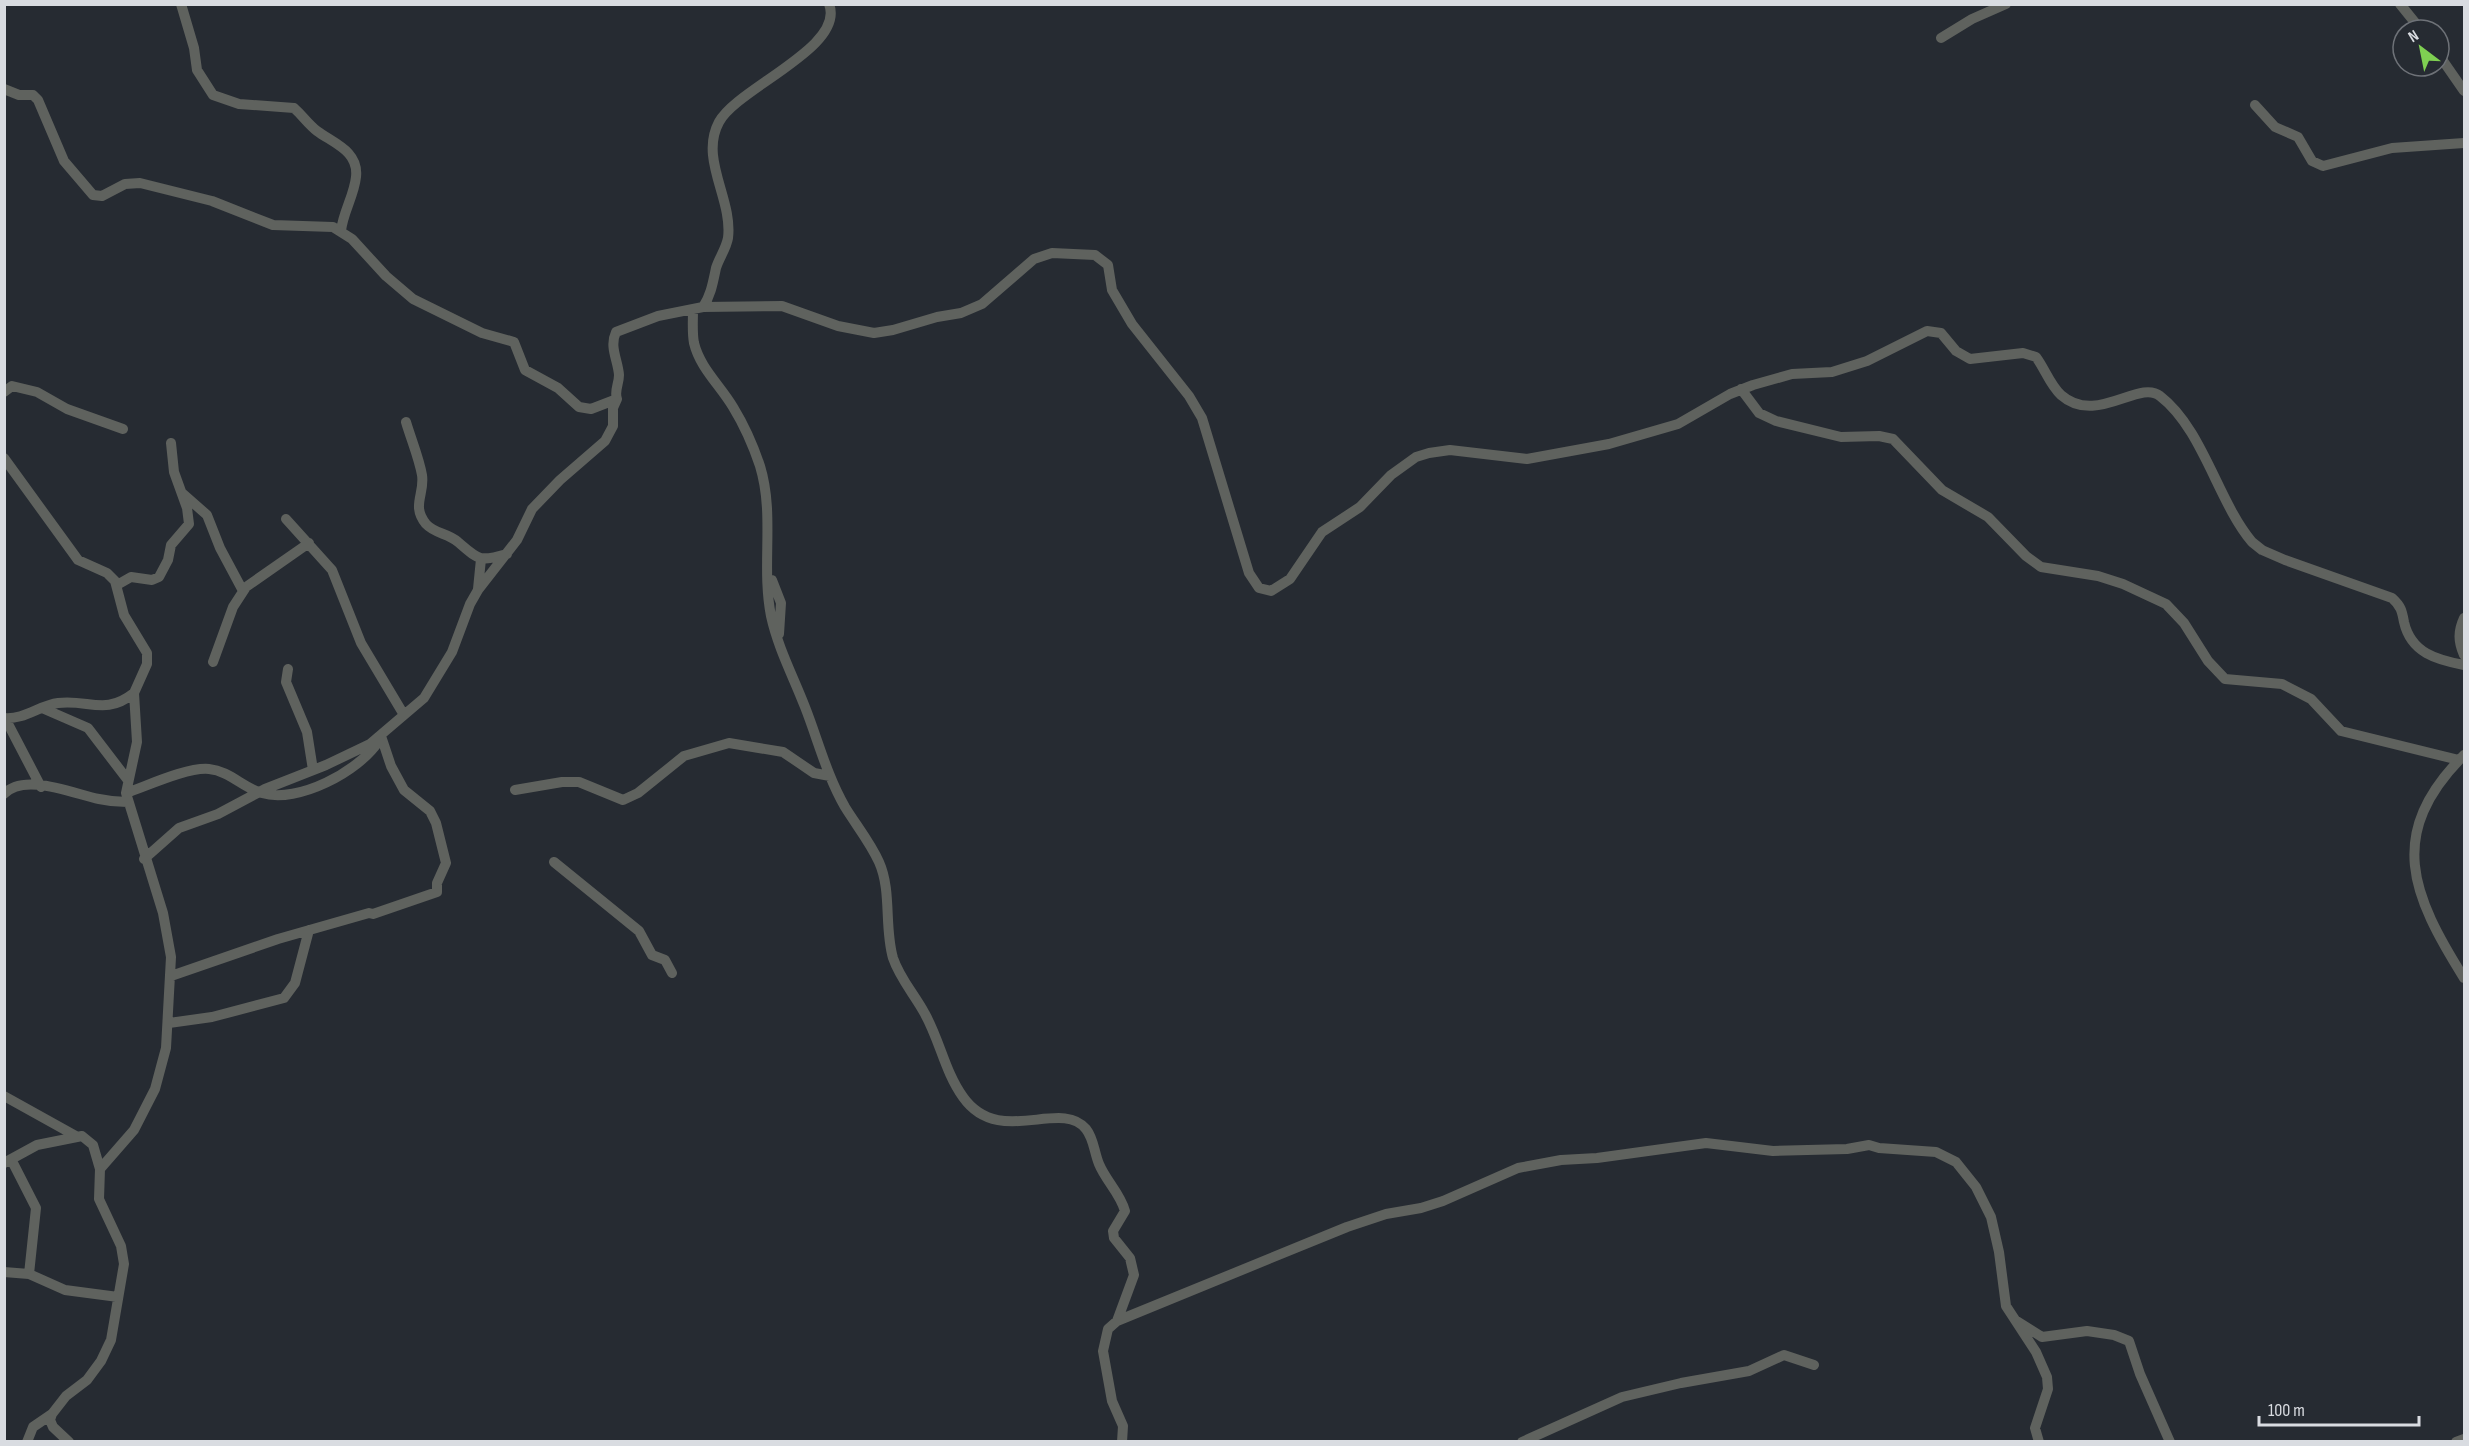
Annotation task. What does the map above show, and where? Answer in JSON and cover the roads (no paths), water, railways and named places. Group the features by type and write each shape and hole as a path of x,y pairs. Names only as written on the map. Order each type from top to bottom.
{"street":[{"path":"181,4 194,48 197,70 213,95 239,104 294,108 316,130 346,150 354,163 356,175 343,215 341,231"},
{"path":"829,4 832,12 829,26 820,39 738,101 725,112 717,124 712,140 713,155 724,200 728,239 717,263 709,298 698,309 694,341 707,371 732,406 748,435 759,463 767,500 770,607 779,644 830,776 844,806 879,861 884,877 893,956 899,973 925,1012 951,1078 964,1099 986,1118 1004,1123 1071,1120 1086,1129 1093,1141 1099,1164 1122,1201 1125,1211 1113,1231 1114,1238 1133,1265 1130,1290 1117,1321"},
{"path":"1941,38 1957,27 2007,4"},
{"path":"2400,4 2411,18"},
{"path":"2451,72 2464,91"},
{"path":"4,89 19,95 33,95 38,100 64,160 86,189 96,196 105,195 125,184 140,183 212,201 273,225 325,225 341,231 413,299 482,333 514,342 525,370 558,388 579,407 591,409 617,399"},
{"path":"2255,105 2275,127 2298,137 2312,161 2322,166 2392,148 2464,143"},
{"path":"4,794 19,784 69,790 98,799 126,798 206,769 225,773 259,792 278,795 294,794 341,775 365,756 381,736 424,698 436,680 478,590 517,540 532,509 560,480 605,441 613,426 613,408 617,399 615,393 619,375 613,341 616,332 658,316 698,309 782,306 838,326 874,333 961,313 982,304 1034,259 1052,253 1095,255 1108,265 1112,290 1132,324 1188,396 1202,418 1240,547 1254,582 1264,591 1277,589 1290,579 1322,532 1360,507 1391,475 1416,457 1450,450 1527,459 1582,451 1664,430 1691,418 1741,389 1792,374 1823,374 1846,368 1886,352 1917,334 1935,330 1941,333 1956,351 1971,359 2023,352 2036,357 2057,391 2070,402 2099,406 2153,391 2167,402 2179,417 2252,542 2273,555 2392,598 2402,609 2408,636 2422,653 2464,665"},
{"path":"4,392 12,386 22,387 67,409 123,429"},
{"path":"1741,389 1759,413 1776,421 1841,437 1879,436 1893,439 1942,489 1988,517 2026,556 2041,567 2098,576 2123,584 2166,604 2184,623 2208,661 2225,679 2282,684 2311,699 2341,732 2462,757 2438,785 2425,808 2414,849 2415,869 2424,909 2464,978"},
{"path":"406,422 422,475 417,502 421,516 434,531 453,538 470,554 481,559 507,554"},
{"path":"117,585 131,577 154,580 160,575 169,559 171,545 189,524 182,492 174,472 171,443"},
{"path":"4,458 75,556 82,563 111,576 117,585 124,615 148,658 134,693 136,742 127,779 126,798 163,913 171,976 169,1023 166,1048 155,1089 134,1130 100,1169"},
{"path":"182,492 207,515 220,548 243,591"},
{"path":"286,519 332,570 361,643 404,716"},
{"path":"213,662 230,615 243,591 309,543"},
{"path":"478,590 481,559"},
{"path":"2464,618 2459,638 2464,654"},
{"path":"288,669 286,681 307,732 313,770"},
{"path":"41,787 5,718 62,703 113,706 134,693"},
{"path":"42,708 88,728 127,779"},
{"path":"144,859 179,828 218,814 259,792 345,756 381,736"},
{"path":"171,976 309,930 372,914 437,892 437,883 446,863 436,823 430,811 404,790 391,766 381,736"},
{"path":"515,790 562,782 579,782 623,800 638,793 684,756 729,743 783,752 814,773 830,776"},
{"path":"554,862 639,931 652,955 665,960 672,973"},
{"path":"169,1023 212,1017 284,998 295,982 309,930"},
{"path":"4,1096 76,1136"},
{"path":"27,1442 33,1427 52,1414 66,1396 87,1380 101,1361 111,1340 124,1254 100,1203 98,1188 100,1169 91,1142 85,1137 76,1136 37,1145 8,1161 36,1207 29,1274"},
{"path":"1122,1442 1123,1426 1112,1401 1103,1351 1108,1329 1117,1321 1347,1227 1386,1214 1421,1208 1518,1168 1561,1160 1605,1158 1706,1143 1793,1152 1847,1149 1869,1145 1944,1155 1956,1162 1991,1217 2002,1267 2004,1298 2036,1352 2047,1377 2048,1389 2035,1428 2039,1442"},
{"path":"4,1272 29,1274 65,1290 118,1297"},
{"path":"2015,1320 2042,1337 2087,1331 2114,1335 2129,1341 2140,1374 2170,1442"},
{"path":"1522,1442 1622,1397 1681,1383 1749,1371 1784,1355 1814,1365"},
{"path":"52,1414 50,1420 53,1427 69,1442"},
{"path":"2456,1442 2464,1439"}]}
